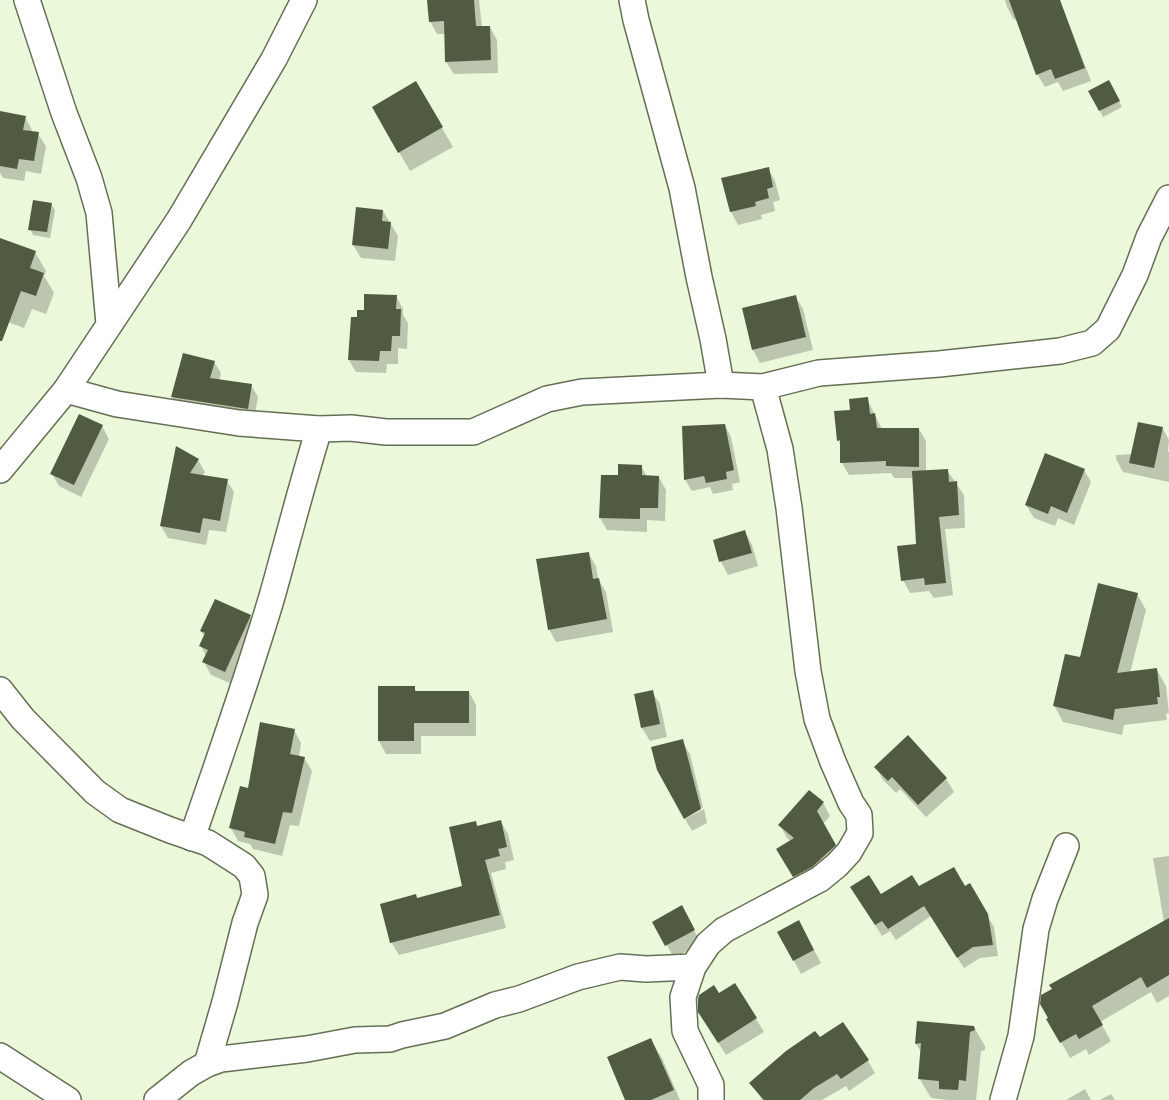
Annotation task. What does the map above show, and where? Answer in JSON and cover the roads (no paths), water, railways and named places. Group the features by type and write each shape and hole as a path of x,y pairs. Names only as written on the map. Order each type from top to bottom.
{"street":[{"path":"27,0 64,113 89,178 99,213 109,324"},
{"path":"0,470 66,390 179,220 274,59 304,0"},
{"path":"632,0 682,188 721,385"},
{"path":"66,390 117,404 183,416 239,423 319,429 351,428 386,432 473,432 546,399 582,392 721,385 763,387 819,373 939,364 1060,351 1092,343 1108,329 1136,275 1152,229 1169,198"},
{"path":"711,1100 712,1084 684,1031 684,997 693,967 708,944 724,930 820,879 849,852 860,833 859,815 832,762 817,719 808,671 789,508 780,449 763,387"},
{"path":"192,838 239,701 273,593 294,512 319,429"},
{"path":"0,690 23,719 95,792 120,810 208,843 244,866 252,876 255,895 207,1064"},
{"path":"1003,1100 1021,1036 1036,929 1045,899 1066,846"},
{"path":"157,1100 178,1082 207,1064 221,1059 307,1049 354,1040 390,1039 445,1026 496,1005 578,978 620,967 646,969 693,967"},
{"path":"0,1056 68,1100"}]}
